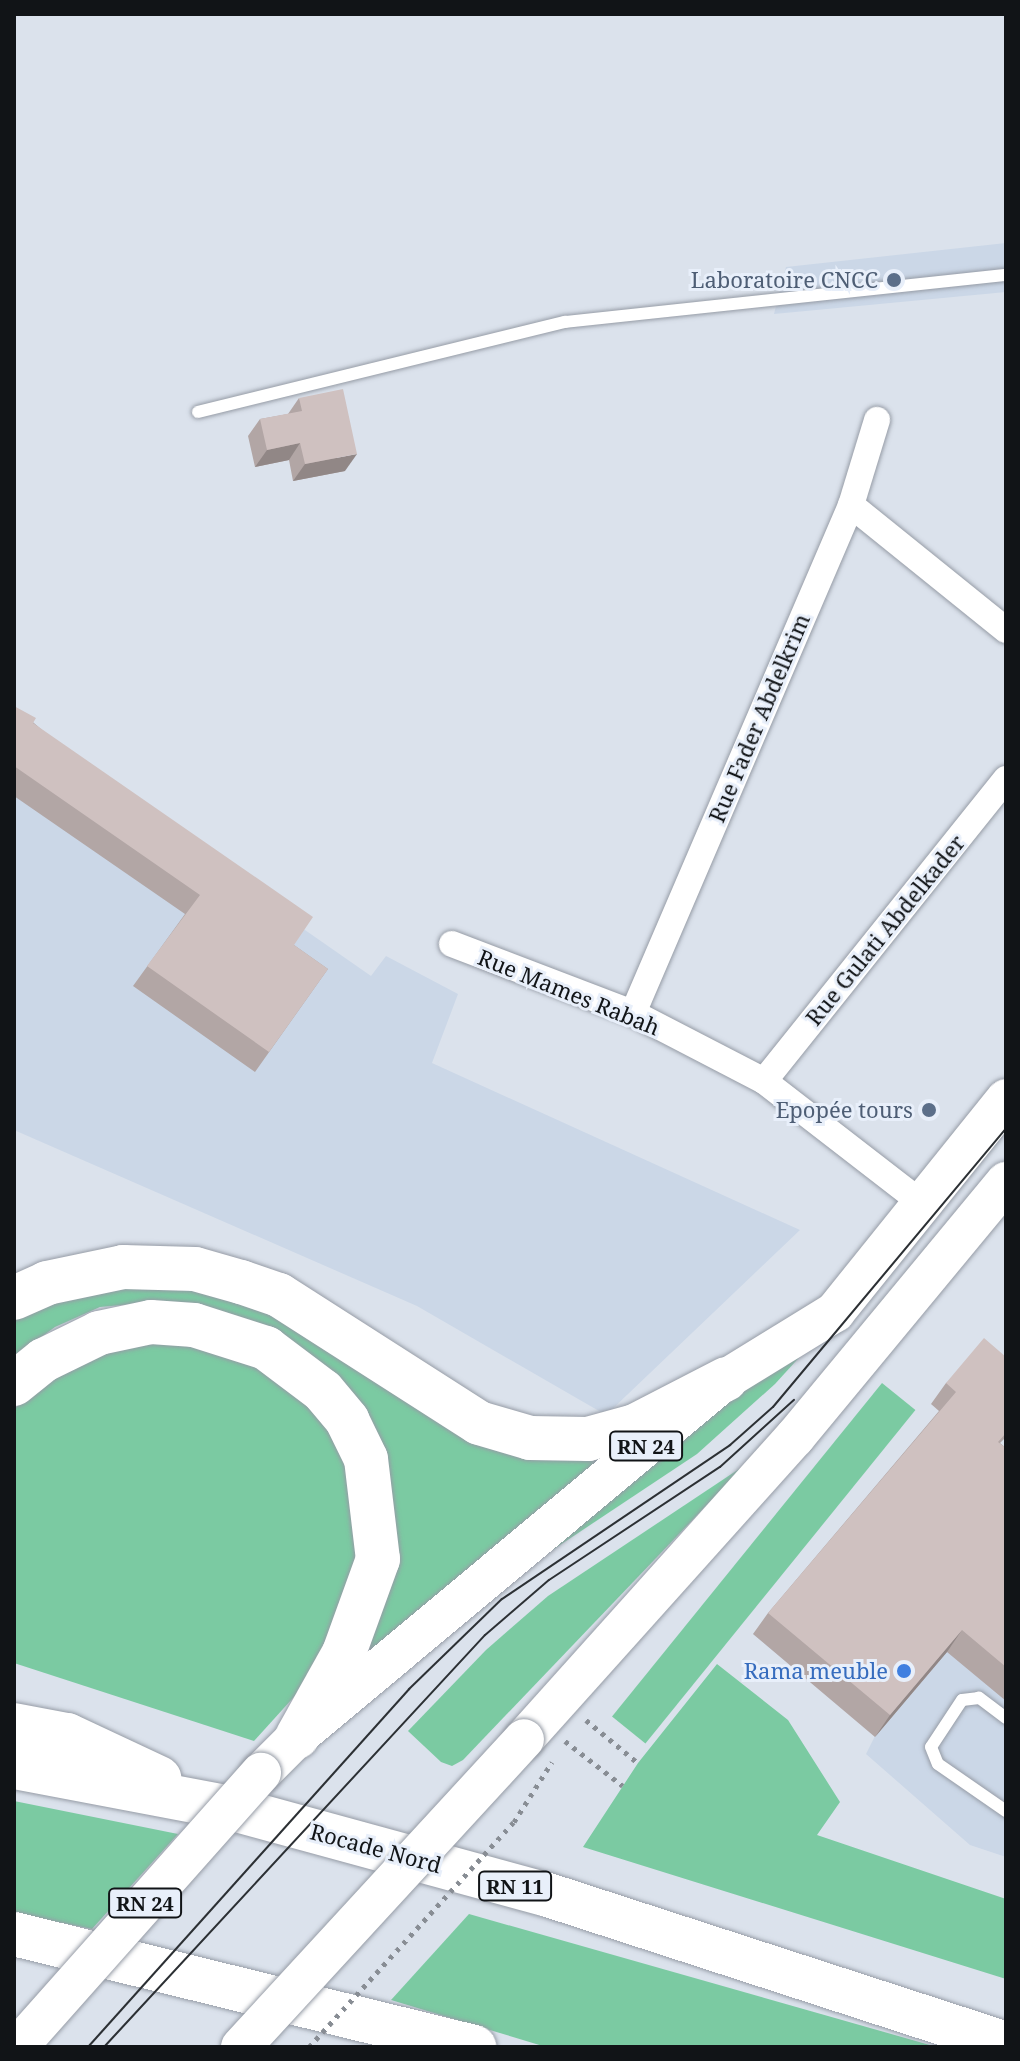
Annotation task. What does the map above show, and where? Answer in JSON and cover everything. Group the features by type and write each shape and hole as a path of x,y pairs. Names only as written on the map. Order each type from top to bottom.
{"highway":[{"path":"14,1298 47,1283 123,1267 195,1269 279,1295 479,1423 530,1438 588,1439 635,1426 726,1379"},
{"path":"14,1384 44,1360 99,1333 151,1322 194,1325 266,1348 323,1391 347,1420 366,1459 378,1559 365,1607 344,1653 297,1737"},
{"path":"14,1705 67,1735 215,1804"},
{"path":"14,1725 67,1735"},
{"name":"Rocade Nord","path":"14,1767 215,1804 545,1894 1006,2044"},
{"path":"24,1938 390,2023 474,2047"},
{"path":"390,2023 456,2047"}],"main road":[{"name":"RN 24","path":"24,2040 261,1773 297,1737 726,1379 835,1312 1006,1099"},
{"path":"241,2047 524,1739 795,1437 1006,1182"}],"street":[{"name":"Rue Fader Abdelkrim","path":"633,1013 851,505 877,420"},
{"path":"851,505 1006,630"},
{"name":"Rue Gulati Abdelkader","path":"764,1081 1006,779"},
{"name":"Rue Mames Rabah","path":"452,944 633,1013 764,1081 923,1204"}],"lane":[{"path":"198,412 565,322 1006,275"},
{"path":"1006,1718 979,1698 962,1700 931,1747 938,1764 1006,1811"}],"path":[{"path":"584,1718 638,1763"},
{"path":"565,1741 623,1786"},
{"path":"309,2047 514,1822"}],"shaded area":[{"name":"Laboratoire CNCC","path":"1006,243 1006,292 774,314 786,267"},
{"path":"14,727 371,976 386,956 458,994 432,1063 800,1230 606,1415 417,1306 14,1130"},
{"path":"934,1421 1006,1482 1006,1857 970,1845 866,1754 875,1736 753,1634"}],"green space":[{"path":"106,1283 240,1295 433,1414 633,1443 350,1670 378,1457 167,1301 100,1307 55,1327 14,1357 14,1314"},
{"path":"825,1329 775,1384 697,1454 542,1557 636,1467"},
{"path":"142,1335 273,1365 349,1455 358,1573 312,1677 254,1741 14,1663 14,1410 32,1387"},
{"path":"882,1383 915,1410 645,1743 612,1716"},
{"path":"745,1465 463,1760 452,1766 441,1762 408,1731 486,1650 548,1596"},
{"path":"717,1664 788,1720 840,1802 817,1835 1006,1899 1006,1979 583,1847 638,1763"},
{"path":"14,1801 178,1834 92,1929 14,1913"},
{"path":"469,1914 937,2047 546,2047 391,2000"}],"building":[{"path":"343,389 357,454 305,464 300,443 267,450 260,419 302,411 299,398"},
{"path":"14,706 36,718 33,723 313,917 294,945 328,969 269,1052 147,966 200,895 14,766"},
{"path":"984,1338 1006,1357 1006,1433 998,1442 1006,1448 1006,1667 962,1630 890,1715 768,1613 956,1392 946,1383"}],"tram line":[{"path":"88,2047 409,1689 502,1599 730,1445 773,1407 1006,1128"},
{"path":"104,2047 485,1635 549,1580 720,1467 794,1400"}],"place":[{"name":"Laboratoire CNCC","path":"894,280"},
{"name":"Epopée tours","path":"929,1110"},
{"name":"Rama meuble","path":"904,1671"}]}
